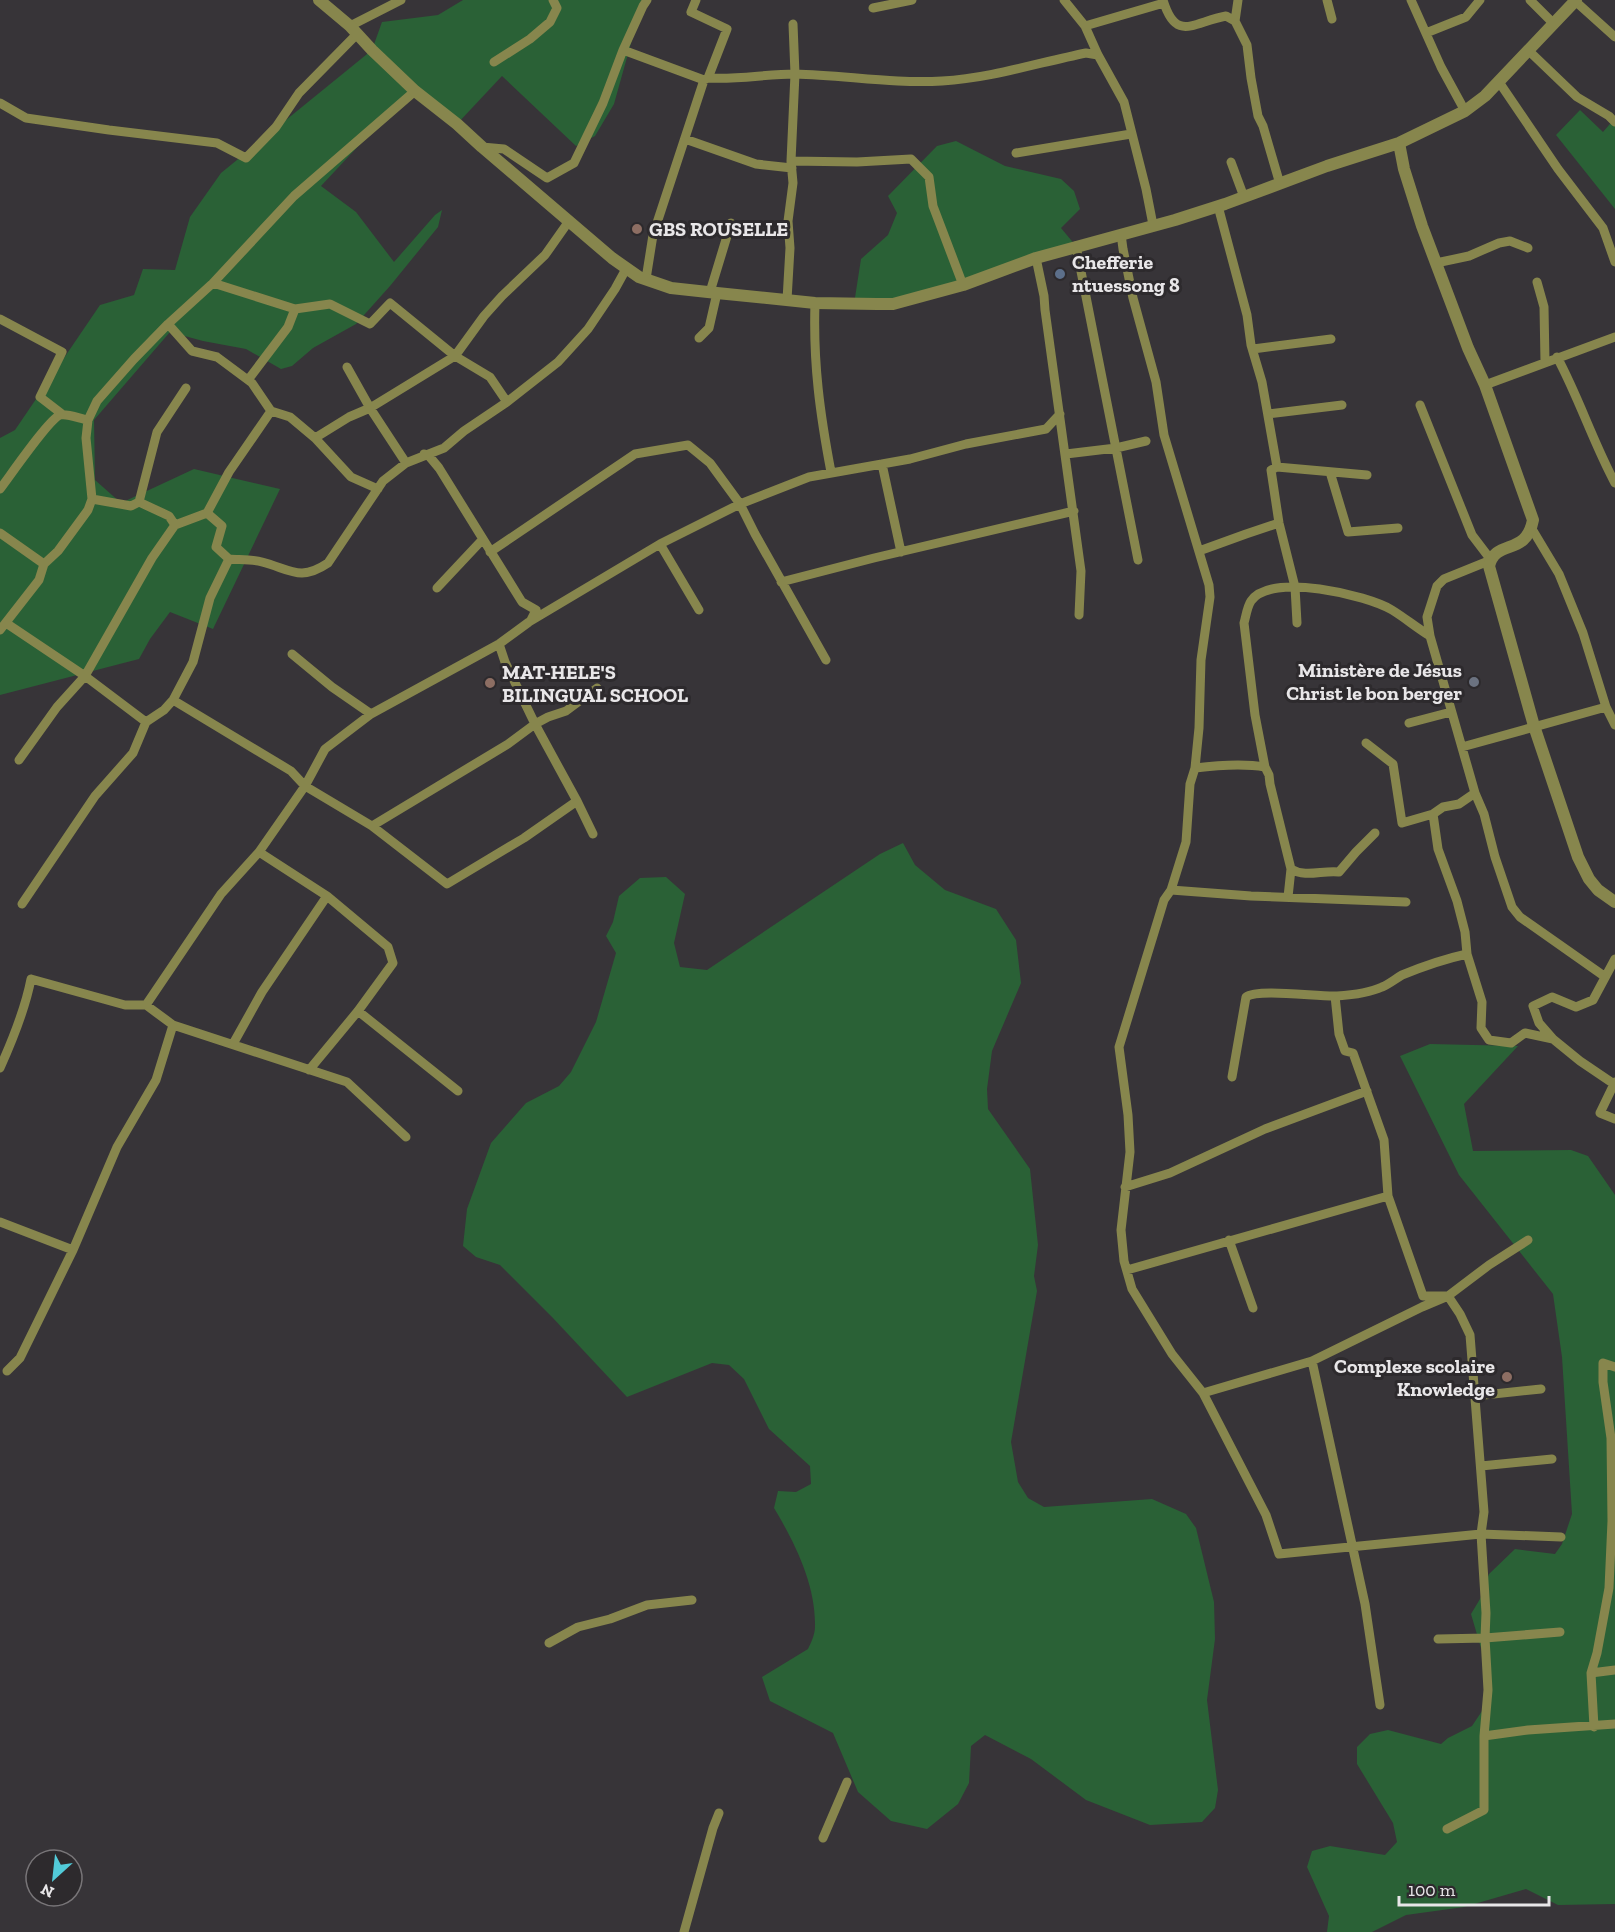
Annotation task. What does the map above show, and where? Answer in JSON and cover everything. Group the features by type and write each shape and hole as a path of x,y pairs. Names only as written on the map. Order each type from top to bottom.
{"street":[{"path":"319,0 415,91 458,124 626,269 671,288 815,303 892,304 963,285 1036,258 1218,206 1327,166 1399,143 1465,111 1485,96 1576,0 1615,37"},
{"path":"0,103 26,118 217,143 246,158 276,127 299,93 353,30 401,0"},
{"path":"494,62 530,39 550,22 557,8 553,0"},
{"path":"482,147 504,149 547,178 574,163 603,103 623,50 647,0"},
{"path":"646,279 653,235 706,79 727,29 691,12 696,0"},
{"path":"873,8 912,0"},
{"path":"1064,0 1085,26 1124,102 1146,189 1152,225"},
{"path":"1235,21 1238,0"},
{"path":"1327,0 1332,19"},
{"path":"1411,0 1440,68 1465,111"},
{"path":"1426,33 1467,17 1480,0"},
{"path":"1530,0 1554,24"},
{"path":"1085,26 1163,2 1171,22 1178,26 1185,27 1226,16 1235,21 1247,45 1258,116 1280,184"},
{"path":"787,300 790,248 788,221 793,183 791,164 795,75 793,24"},
{"path":"623,50 706,79 795,75 908,82 944,81 996,75 1086,53 1098,55"},
{"path":"1529,51 1577,97 1615,122"},
{"path":"1499,82 1558,168 1603,228 1615,262"},
{"path":"146,722 85,676 3,626 39,580 44,564 58,551 88,510 92,499 86,438 88,420 97,401 134,359 213,283 294,196 415,91"},
{"path":"1016,153 1131,134"},
{"path":"685,139 756,164 911,159 929,177 933,206 963,285"},
{"path":"1399,143 1412,197 1531,510 1533,520 1529,536 1494,556 1489,566 1491,575 1534,726 1555,793 1583,869 1598,890 1615,902"},
{"path":"1232,162 1244,197"},
{"path":"1218,206 1247,315 1277,467"},
{"path":"315,438 349,417 370,408 454,356 502,296 545,255 569,221"},
{"path":"699,338 709,328 714,293 731,223"},
{"path":"1121,234 1133,298 1156,382 1164,435 1209,585 1210,597 1201,660 1201,699 1195,768 1190,784 1186,842 1171,890 1160,911 1119,1047 1130,1143 1120,1230 1132,1289 1172,1354 1203,1393 1266,1515 1279,1554 1480,1534 1561,1537"},
{"path":"1436,263 1469,256 1499,243 1510,241 1528,248"},
{"path":"1076,246 1138,560"},
{"path":"1036,258 1044,296 1074,512 1081,571 1079,615"},
{"path":"207,513 222,526 216,547 229,559 258,561 303,574 316,571 328,563 383,481 406,463 444,448 558,362 588,329 626,269"},
{"path":"1537,282 1544,307 1545,362"},
{"path":"213,283 295,309 330,304 370,324 390,303 454,356 490,377 507,402"},
{"path":"815,303 814,328 820,416 831,472"},
{"path":"248,380 288,327 295,309"},
{"path":"0,319 62,352 40,397 63,414 88,420"},
{"path":"168,324 192,351 217,357 248,380 271,411 290,417 315,438 351,477 378,489"},
{"path":"1485,385 1615,337"},
{"path":"1252,349 1331,339"},
{"path":"1557,357 1615,483"},
{"path":"347,367 370,408 406,463"},
{"path":"140,502 157,432 186,388"},
{"path":"1268,414 1342,405"},
{"path":"1420,405 1472,535 1491,560"},
{"path":"19,760 57,707 85,676 152,558 175,525 207,513 224,481 271,411"},
{"path":"0,489 40,435 58,416 63,414"},
{"path":"146,1005 221,894 259,852 305,786 324,749 371,714 499,644 530,622 660,544 740,504 809,477 910,459 966,444 1046,429 1060,414"},
{"path":"1066,454 1116,448 1146,441"},
{"path":"490,552 634,454 688,446 710,464 740,504 826,660"},
{"path":"439,468 444,448"},
{"path":"424,454 429,456 439,468 522,602 536,610 530,622"},
{"path":"882,464 901,552"},
{"path":"1297,623 1295,587 1271,471 1277,467 1367,475"},
{"path":"1330,472 1348,532 1398,528"},
{"path":"92,499 131,506 140,502"},
{"path":"140,502 168,516 175,525"},
{"path":"781,582 1074,512"},
{"path":"1199,551 1280,523"},
{"path":"1532,529 1559,574 1583,633 1606,708 1614,719"},
{"path":"0,533 44,564"},
{"path":"437,588 483,539"},
{"path":"660,544 699,610"},
{"path":"21,904 95,796 133,753 146,722 174,700 193,662 210,598 229,559"},
{"path":"1491,560 1444,579 1437,586 1427,617 1430,636 1475,793 1484,814 1495,857 1512,907 1520,917 1604,976"},
{"path":"1288,897 1291,869 1269,784 1269,775 1265,768 1249,674 1244,623 1251,601 1259,595 1274,590 1295,587 1329,590 1363,597 1391,609 1430,636"},
{"path":"499,644 505,662 535,724 577,801 592,834"},
{"path":"292,654 332,687 371,714"},
{"path":"372,826 508,744 535,724 566,711 597,688"},
{"path":"174,700 291,771 305,786 372,826 447,884 524,838 577,801"},
{"path":"1462,747 1606,708"},
{"path":"1409,723 1451,712"},
{"path":"1366,743 1393,764 1402,823 1433,814 1443,807 1459,804 1475,793"},
{"path":"1195,768 1224,764 1265,768"},
{"path":"1433,814 1438,849 1462,921 1467,954 1482,1002 1481,1028 1489,1040 1511,1044 1525,1033 1553,1038"},
{"path":"1291,869 1305,874 1339,872 1375,833"},
{"path":"259,852 327,896 388,947 393,963 358,1011 309,1070"},
{"path":"1171,890 1406,902"},
{"path":"233,1044 262,992 327,896"},
{"path":"1232,1077 1246,997 1249,994 1335,996 1357,994 1382,987 1399,977 1442,959 1467,954"},
{"path":"1615,958 1593,1000 1576,1007 1552,998 1533,1006 1539,1023 1553,1038 1580,1061 1614,1083 1600,1113 1615,1119"},
{"path":"0,1068 15,1035 32,979 125,1005 146,1005 172,1024 347,1082 406,1137"},
{"path":"1335,996 1339,1034 1345,1051 1353,1053 1384,1140 1388,1196 1423,1296 1448,1296"},
{"path":"358,1011 458,1091"},
{"path":"7,1371 20,1358 73,1250 117,1147 156,1080 172,1024"},
{"path":"1125,1187 1170,1173 1265,1129 1367,1091"},
{"path":"1127,1270 1388,1196"},
{"path":"0,1222 73,1250"},
{"path":"1229,1240 1253,1308"},
{"path":"1203,1393 1312,1361 1448,1296 1528,1240"},
{"path":"1447,1829 1484,1810 1484,1736 1488,1690 1486,1612 1480,1534 1484,1512 1470,1335 1448,1296"},
{"path":"1312,1361 1365,1605 1380,1705"},
{"path":"1594,1727 1591,1673 1609,1588 1612,1521 1613,1445 1603,1363 1615,1367"},
{"path":"1475,1396 1541,1389"},
{"path":"1480,1466 1552,1460"},
{"path":"549,1643 578,1627 610,1619 647,1605 692,1600"},
{"path":"1438,1640 1560,1632"},
{"path":"1591,1673 1615,1670"},
{"path":"1484,1736 1528,1730 1615,1724"},
{"path":"824,1838 847,1782"},
{"path":"684,1932 719,1813"}],"green space":[{"path":"463,0 643,0 614,104 595,136 576,146 502,76 457,124 415,91 392,110 321,186 356,212 394,262 442,210 438,227 356,324 313,348 292,366 281,369 246,349 170,332 94,420 95,480 121,503 194,469 280,489 213,629 170,612 150,639 139,659 0,695 0,438 15,430 100,305 134,295 143,269 175,270 190,217 221,173 372,50 382,22 438,15"},
{"path":"1580,110 1603,132 1615,118 1615,209 1556,135"},
{"path":"956,141 1005,166 1061,179 1074,191 1080,209 1061,228 1076,246 893,304 854,304 861,259 888,235 897,213 888,196 937,146"},
{"path":"903,843 915,865 945,890 996,909 1016,940 1021,983 992,1051 987,1089 988,1109 1030,1169 1038,1245 1034,1276 1037,1291 1011,1442 1018,1482 1028,1498 1044,1507 1152,1499 1186,1514 1196,1528 1214,1602 1215,1639 1207,1700 1218,1790 1215,1808 1202,1822 1150,1825 1086,1800 1031,1759 985,1735 971,1746 969,1783 958,1804 927,1829 891,1821 858,1792 833,1733 770,1701 762,1677 808,1649 814,1633 814,1611 808,1580 789,1535 774,1508 778,1491 796,1492 811,1484 810,1466 769,1429 744,1379 729,1365 712,1363 627,1397 500,1265 476,1257 463,1246 467,1209 491,1143 526,1103 559,1086 571,1072 596,1022 616,953 606,936 613,922 619,896 640,878 666,877 685,894 674,943 680,967 707,970 880,854"},
{"path":"1430,1044 1518,1046 1464,1104 1473,1151 1571,1150 1588,1156 1615,1195 1615,1904 1558,1905 1526,1889 1464,1907 1406,1915 1372,1932 1327,1932 1329,1916 1307,1867 1312,1851 1330,1846 1385,1855 1397,1842 1393,1823 1357,1764 1357,1747 1370,1734 1388,1730 1441,1744 1472,1726 1482,1711 1490,1679 1471,1614 1480,1599 1489,1574 1515,1549 1555,1554 1562,1544 1572,1514 1562,1357 1553,1294 1459,1175 1400,1056"}],"place":[{"name":"GBS ROUSELLE","path":"637,229"},
{"name":"Chefferie ntuessong 8","path":"1060,274"},
{"name":"Ministère de Jésus Christ le bon berger","path":"1474,682"},
{"name":"MAT-HELE'S BILINGUAL SCHOOL","path":"490,683"},
{"name":"Complexe scolaire Knowledge","path":"1507,1377"}]}
